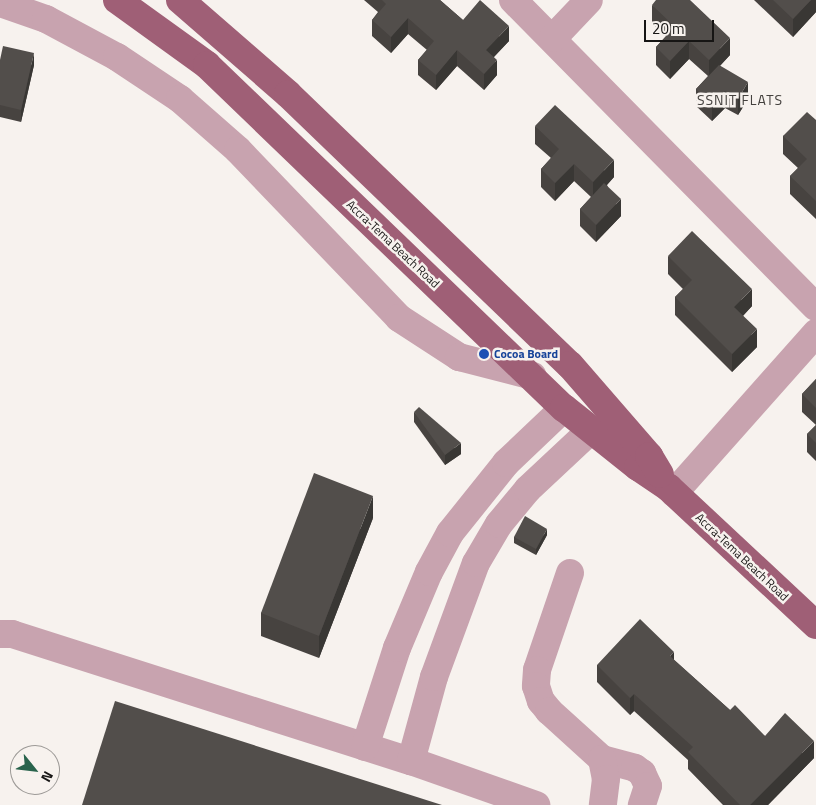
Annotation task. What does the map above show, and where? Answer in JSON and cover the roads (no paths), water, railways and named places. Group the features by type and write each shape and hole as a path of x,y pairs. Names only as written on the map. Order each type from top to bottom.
{"main road":[{"name":"Accra-Tema Beach Road","path":"117,0 207,66 533,376 564,408 638,468 671,490 816,626"},
{"name":"Accra-Tema Beach Road","path":"180,0 288,94 570,365 649,456 671,490"}],"street":[{"path":"513,0 816,307"},
{"path":"552,38 589,0"},
{"path":"0,3 46,19 117,56 180,99 238,150 399,318 459,356 533,376"},
{"path":"671,490 816,333"},
{"path":"366,747 397,648 429,572 450,533 506,463 564,408"},
{"path":"411,761 434,677 476,563 499,524 528,489 591,430"},
{"path":"570,573 537,670 536,686 541,701 549,711 602,759 635,768 642,773 648,786 642,805"},
{"path":"0,634 12,634 411,761 536,805"},
{"path":"602,759 606,779 603,805"}],"place":[{"name":"Cocoa Board","path":"484,354"}],"district":[{"name":"SSNIT FLATS","path":"740,100"}]}
